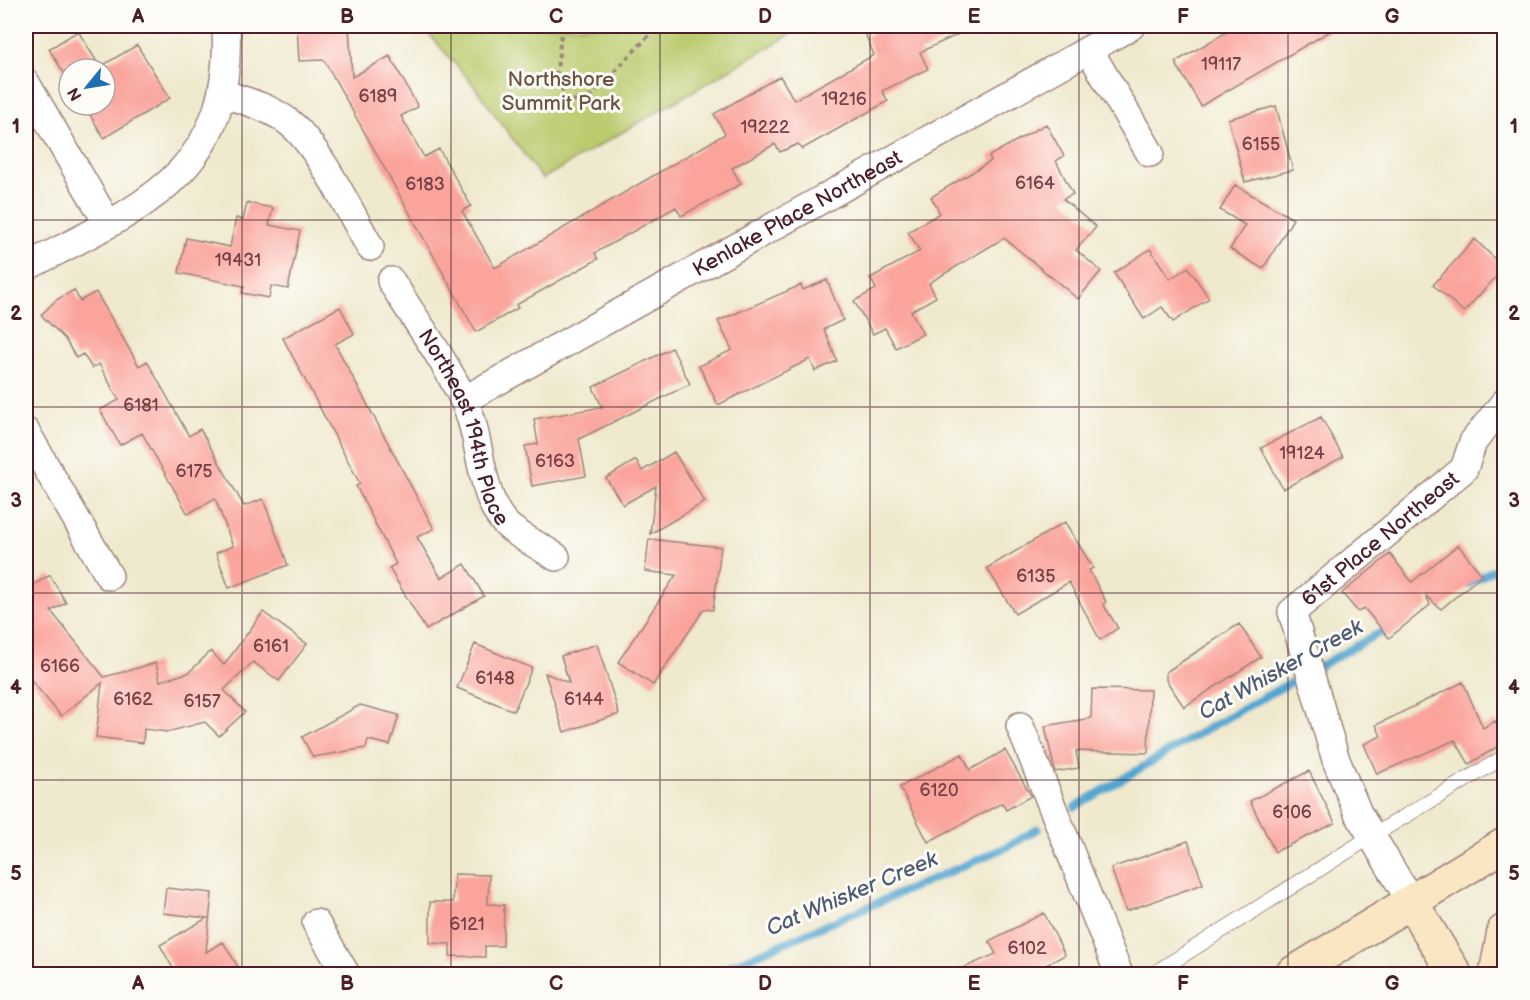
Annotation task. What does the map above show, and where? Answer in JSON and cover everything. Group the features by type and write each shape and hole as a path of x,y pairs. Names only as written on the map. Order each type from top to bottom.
{"main road":[{"path":"1292,975 1504,845"},
{"path":"1411,902 1455,975"},
{"path":"1496,975 1504,932"}],"street":[{"path":"26,267 108,224 162,190 182,171 212,128 224,94 226,26"},
{"name":"Kenlake Place Northeast","path":"464,400 1131,26"},
{"path":"1089,51 1150,153"},
{"path":"26,82 108,224"},
{"path":"224,94 262,107 291,124 334,184 370,247"},
{"name":"Northeast 194th Place","path":"391,280 464,400 474,422 490,498 507,526 556,557"},
{"name":"61st Place Northeast","path":"1372,836 1358,813 1336,760 1292,612 1464,469 1473,442 1504,403"},
{"path":"26,432 109,576"},
{"path":"1020,726 1119,975"},
{"path":"1372,836 1411,902"},
{"path":"316,923 346,975"}],"lane":[{"path":"1153,975 1372,836 1504,757"}],"path":[{"path":"562,26 556,78 567,98 579,102 591,96 658,26"}],"green space":[{"name":"Northshore Summit Park","path":"422,26 805,26 542,179 471,82"}],"building":[{"path":"297,26 349,26 352,77 390,56 418,107 401,116 424,157 439,149 471,206 462,211 495,268 725,134 714,114 780,76 794,100 874,55 866,36 889,26 976,26 920,52 928,69 882,91 888,101 802,149 798,144 780,152 775,144 732,168 741,184 681,216 676,207 595,253 598,259 516,305 518,308 476,332 324,60 299,61"},
{"path":"1237,26 1339,26 1201,106 1175,62"},
{"path":"78,31 94,57 57,57 57,62 49,49"},
{"path":"137,45 170,98 104,138 91,117 117,117 117,57"},
{"path":"1276,106 1293,170 1245,182 1228,119"},
{"path":"1046,124 1064,156 1056,161 1073,194 1063,199 1096,227 1076,250 1101,271 1078,299 1004,238 929,283 936,297 911,311 923,334 896,348 885,328 873,334 854,301 876,289 870,278 920,251 908,232 940,213 931,197 991,161 989,156"},
{"path":"1235,185 1293,219 1263,269 1230,249 1245,225 1220,210"},
{"path":"247,203 273,208 269,225 300,231 288,289 271,286 269,298 242,293 244,286 179,273 186,238 230,247 236,218 243,220"},
{"path":"1475,239 1504,268 1464,312 1433,285"},
{"path":"1150,249 1170,279 1188,267 1209,298 1173,322 1162,307 1144,319 1114,273"},
{"path":"827,280 843,320 824,329 837,361 815,371 810,359 718,405 699,366 732,350 718,321 801,285 803,290"},
{"path":"74,290 80,301 96,292 139,366 147,361 189,436 200,429 244,506 263,499 288,565 229,588 216,553 233,546 215,498 188,514 142,433 120,445 100,410 119,400 99,364 92,368 83,354 76,358 65,339 41,315 56,300"},
{"path":"340,307 354,334 335,344 434,529 417,537 441,578 465,564 484,596 426,630 389,568 396,564 356,486 360,484 283,338"},
{"path":"672,348 690,384 579,439 586,476 532,486 525,446 538,444 534,419 602,407 593,387"},
{"path":"1321,417 1343,457 1283,489 1261,448"},
{"path":"674,452 705,502 650,534 656,486 623,505 606,478 636,460 642,471"},
{"path":"1065,522 1093,568 1089,570 1106,602 1103,604 1118,628 1100,640 1069,582 1015,614 987,568"},
{"path":"649,539 721,547 713,610 704,609 653,685 618,662 676,575 645,571"},
{"path":"1458,545 1482,575 1441,609 1426,596 1430,605 1389,638 1364,608 1358,612 1342,593 1390,554 1412,582"},
{"path":"50,575 66,603 51,611 104,677 156,663 160,681 188,673 211,651 224,665 263,612 307,644 279,681 253,662 224,690 245,712 219,736 205,722 167,732 144,729 143,743 96,737 102,683 61,716 26,674 26,589"},
{"path":"1239,624 1261,657 1184,707 1166,680 1166,672"},
{"path":"475,644 532,668 514,711 457,688"},
{"path":"597,644 619,714 564,732 545,673 569,683 561,656"},
{"path":"1463,682 1483,728 1495,721 1504,737 1504,743 1469,764 1455,740 1377,774 1364,744 1381,736 1376,725"},
{"path":"1092,689 1150,690 1148,753 1076,751 1079,768 1055,772 1045,726 1091,718"},
{"path":"360,705 399,715 390,745 368,740 366,748 313,757 302,737"},
{"path":"1005,750 1031,796 1006,810 1002,803 928,842 900,787 962,754 970,770"},
{"path":"1309,771 1335,823 1275,852 1250,801"},
{"path":"1188,841 1203,884 1126,911 1111,868"},
{"path":"454,874 489,875 488,904 504,905 503,946 485,946 485,957 450,956 450,944 430,943 430,902 453,902"},
{"path":"166,888 212,893 206,952 223,942 243,975 166,975 174,970 160,945 207,918 163,913"},
{"path":"1044,913 1065,955 1027,975 947,975 996,954 989,941"}],"waterway":[{"name":"Cat Whisker Creek","path":"1468,584 1504,564"},
{"name":"Cat Whisker Creek","path":"1075,807 1205,730 1392,626"},
{"name":"Cat Whisker Creek","path":"712,974 1007,847 1038,829"}]}
